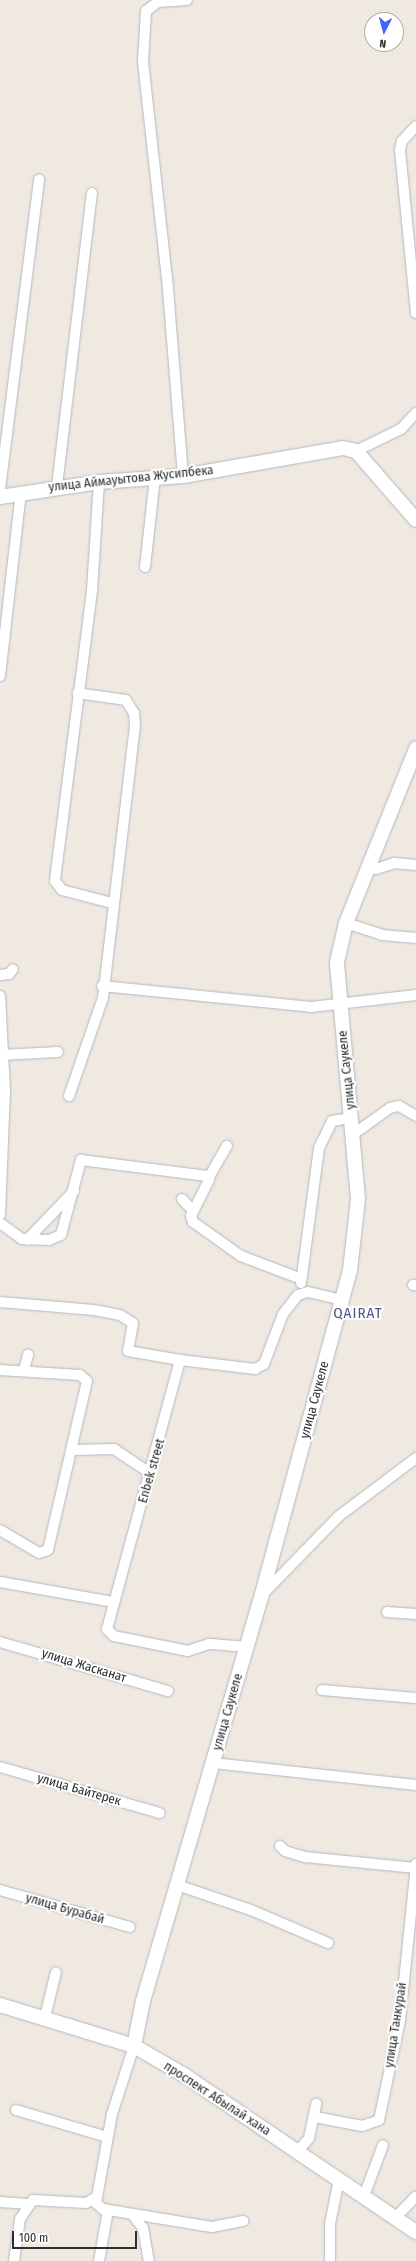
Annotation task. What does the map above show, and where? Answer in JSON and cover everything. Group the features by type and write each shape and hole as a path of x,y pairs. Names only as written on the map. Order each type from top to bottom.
{"street":[{"path":"183,476 168,288 143,62 146,11 158,2 187,0"},
{"path":"416,126 402,141 400,150 416,313"},
{"path":"0,489 39,179"},
{"path":"57,486 92,193"},
{"path":"416,413 401,429 356,451 416,520"},
{"name":"улица Аймауытова Жусипбека","path":"0,497 57,486 183,476 332,448 356,451"},
{"path":"145,567 155,478"},
{"path":"99,482 97,548 77,693 55,881 62,890 112,903"},
{"path":"0,676 21,493"},
{"path":"69,1096 103,998 102,986 134,713 126,700 77,693"},
{"name":"улица Саукеле","path":"134,2046 177,1885 262,1594 342,1300 356,1237 355,1133 352,1118 340,1005 337,962 346,923 413,763 416,749"},
{"path":"370,867 376,870 394,863 416,865"},
{"path":"346,923 382,935 416,938"},
{"path":"0,975 9,974 13,969"},
{"path":"102,986 232,1002 311,1007 340,1005 416,995"},
{"path":"0,996 2,1055 0,1215"},
{"path":"2,1055 58,1052"},
{"path":"355,1133 390,1108 399,1106 416,1116"},
{"path":"303,1292 299,1278 311,1221 319,1148 332,1122 352,1118"},
{"path":"227,1146 209,1177 193,1211 193,1222 241,1256 299,1278"},
{"path":"0,1223 27,1240 49,1240 61,1235 74,1191 81,1160 209,1177"},
{"path":"27,1240 74,1191"},
{"path":"182,1199 193,1211"},
{"path":"303,1292 342,1300"},
{"path":"0,1302 94,1310 120,1315 133,1322 128,1351 180,1360 254,1369 260,1367 283,1314 303,1292"},
{"path":"24,1370 28,1355"},
{"name":"Enbek street","path":"180,1360 107,1629 114,1636 188,1651 209,1644 247,1647"},
{"path":"0,1370 24,1370 87,1379 48,1550 39,1553 0,1530"},
{"path":"72,1450 114,1449 150,1473"},
{"path":"262,1594 340,1516 416,1458"},
{"path":"0,1582 114,1602"},
{"path":"388,1612 416,1614"},
{"name":"улица Жасканат","path":"0,1642 168,1691"},
{"path":"322,1690 416,1698"},
{"path":"213,1763 416,1785"},
{"name":"улица Байтерек","path":"0,1767 159,1813"},
{"path":"280,1846 285,1852 305,1857 416,1868"},
{"name":"улица Танкурай","path":"315,2117 362,2126 379,2120 400,2020 412,1943 416,1864"},
{"path":"177,1885 251,1910 328,1943"},
{"name":"улица Бурабай","path":"0,1890 130,1927"},
{"path":"45,2017 56,1972"},
{"name":"проспект Абылай хана","path":"0,2005 45,2017 134,2046 339,2179 416,2232"},
{"path":"134,2046 107,2137 94,2198 99,2207 108,2210 212,2227 243,2221"},
{"path":"297,2152 309,2138 315,2117 316,2104"},
{"path":"16,2110 107,2137"},
{"path":"364,2196 383,2145"},
{"path":"330,2261 330,2224 339,2179"},
{"path":"395,2218 416,2196"},
{"path":"14,2261 20,2219 27,2204 32,2200 86,2203 94,2198"},
{"path":"0,2202 27,2204"},
{"path":"99,2261 108,2210"},
{"path":"132,2214 143,2228 149,2261"}],"district":[{"name":"QAIRAT","path":"358,1314"}]}
